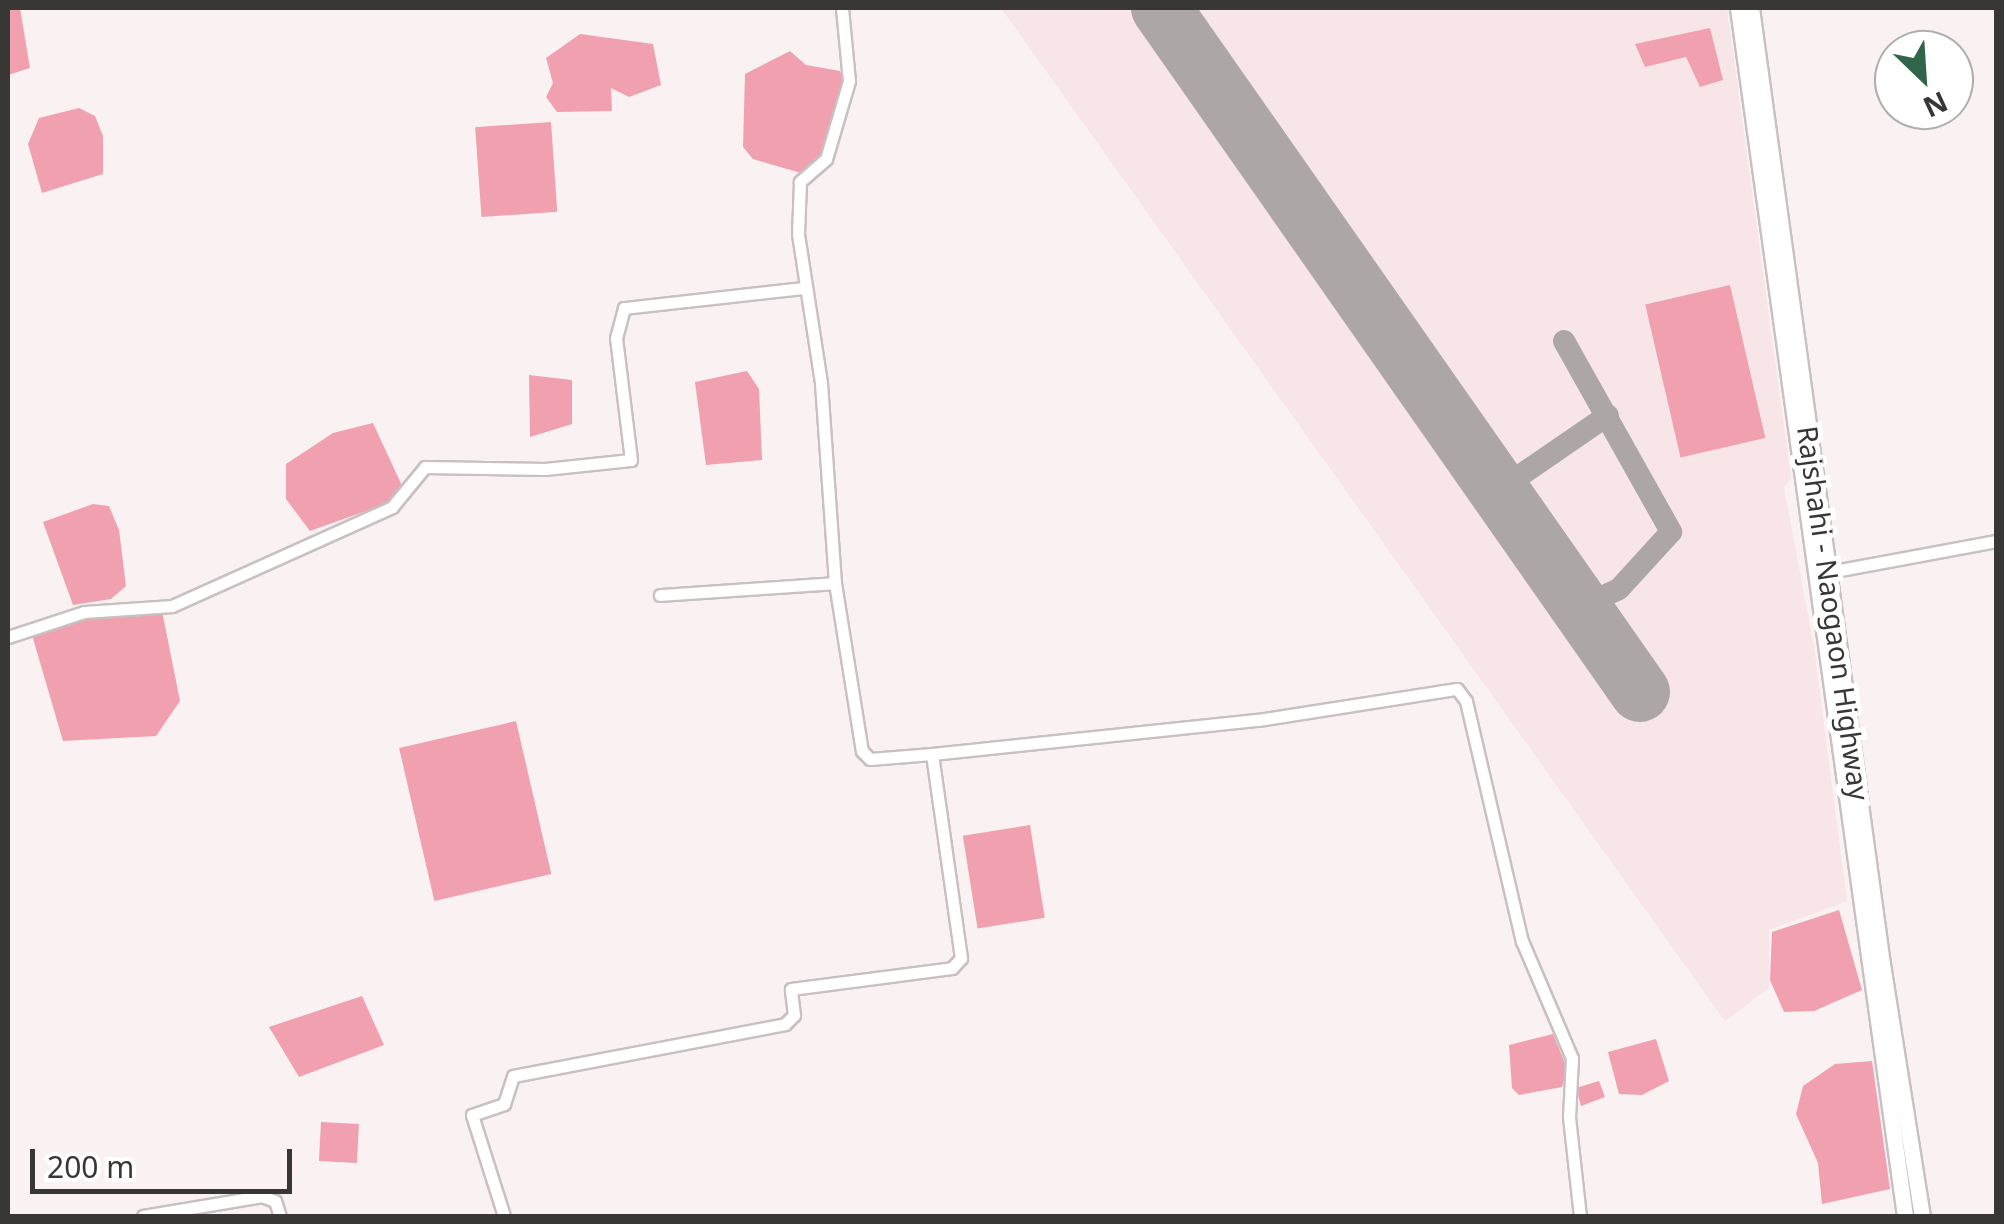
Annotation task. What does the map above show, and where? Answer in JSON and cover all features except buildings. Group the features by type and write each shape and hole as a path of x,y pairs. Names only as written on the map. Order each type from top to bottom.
{"main road":[{"name":"Rajshahi - Naogaon Highway","path":"1738,8 1922,1216"},
{"name":"Rajshahi - Naogaon Highway","path":"1751,8 1829,572 1826,602 1906,1216"}],"street":[{"path":"842,8 849,80 826,159 800,182 802,288 823,401 834,583 862,751 870,760 1258,720 1456,689 1466,700 1522,941 1572,1058 1568,1117 1580,1216"},
{"path":"8,637 84,612 172,606 207,592 392,507 425,467 545,469 631,460 616,338 624,308 802,288"},
{"path":"1829,572 1996,542"},
{"path":"660,595 834,583"},
{"path":"504,1216 472,1115 504,1104 513,1076 785,1024 794,1015 791,989 952,968 961,958 932,754"},
{"path":"143,1216 262,1196 276,1201 280,1216"}],"shaded area":[{"path":"8,8 20,8 30,68 8,75"},
{"path":"1001,8 1727,8 1791,478 1784,488 1814,647 1847,901 1769,930 1769,988 1725,1021"},
{"path":"1710,28 1723,80 1700,87 1686,57 1645,67 1635,44"},
{"path":"580,34 653,44 661,85 629,97 611,88 612,111 557,112 546,97 553,83 546,58"},
{"path":"790,51 806,65 840,71 846,86 823,157 801,173 753,159 743,147 745,74"},
{"path":"79,108 95,116 103,136 103,174 42,193 28,144 39,118"},
{"path":"551,122 557,212 481,217 475,127"},
{"path":"1730,285 1765,438 1681,458 1645,305"},
{"path":"747,371 759,389 762,460 706,465 695,382"},
{"path":"529,375 572,380 572,424 530,437"},
{"path":"373,423 403,488 394,501 310,531 286,499 286,464 333,433"},
{"path":"93,504 109,506 119,530 126,586 111,599 73,605 43,522"},
{"path":"162,611 180,701 156,736 63,741 32,635 103,614"},
{"path":"516,721 551,874 434,901 399,748"},
{"path":"1030,825 1045,918 978,928 963,836"},
{"path":"1839,910 1862,990 1814,1011 1784,1012 1770,980 1772,932"},
{"path":"362,996 384,1045 299,1077 269,1027"},
{"path":"1553,1034 1567,1068 1562,1087 1519,1095 1512,1088 1509,1045"},
{"path":"1656,1039 1669,1081 1642,1095 1619,1094 1608,1052"},
{"path":"1872,1061 1890,1189 1822,1204 1818,1163 1796,1114 1803,1086 1835,1064"},
{"path":"1599,1081 1605,1097 1581,1106 1576,1088"},
{"path":"321,1122 359,1124 357,1163 319,1161"}],"taxiway":[{"path":"1564,341 1671,532 1619,589 1593,601 1575,600"},
{"path":"1499,490 1608,415"}],"runway":[{"path":"1161,8 1640,692"}]}
